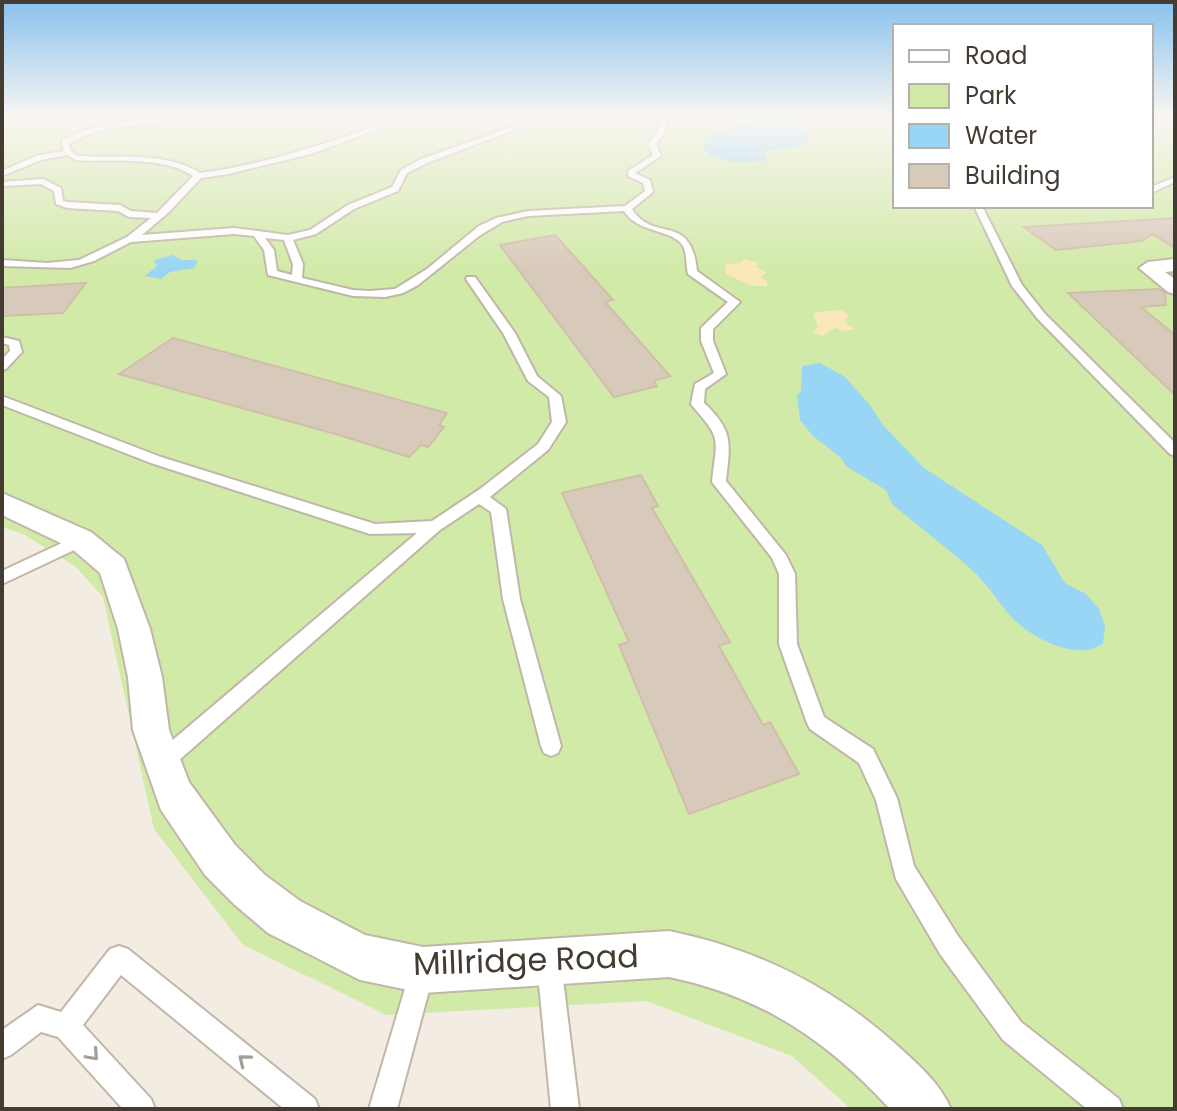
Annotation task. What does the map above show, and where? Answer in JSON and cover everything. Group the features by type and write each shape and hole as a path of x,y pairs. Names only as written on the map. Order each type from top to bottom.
{"street":[{"path":"1175,265 1148,268 1175,288"},
{"name":"Millridge Road","path":"2,503 81,540 113,567 134,629 145,677 151,730 161,763 195,829 250,890 284,917 360,957 423,970 669,954 697,958 753,976 807,1003 865,1047 925,1109"}],"lane":[{"path":"189,168 198,176"},
{"path":"130,239 148,228 198,176 238,168"},
{"path":"2,263 45,265 87,261 130,239 234,231 288,238 313,232 351,207 395,189 404,172 412,168"},
{"path":"256,233 269,250 272,273 357,292 398,292 439,265 487,225 500,219 520,214 591,213 627,208 649,192 647,182 631,174 637,168"},
{"path":"1153,189 1175,179"},
{"path":"2,184 43,181 58,190 59,202 67,205 120,208 129,214 157,216"},
{"path":"627,208 631,218 642,226 682,240 688,246 692,272 735,302 707,328 708,351 718,363 720,374 699,387 697,404 721,428 726,440 719,482 778,555 787,574 788,644 817,723 866,756 886,798 904,871 949,945 1012,1031 1109,1109"},
{"path":"979,208 1017,286 1033,306 1175,451"},
{"path":"288,238 298,264 297,278"},
{"path":"161,763 435,526 479,497 543,447 559,422 555,396 532,378 509,333 471,279"},
{"path":"2,340 15,343 16,352 2,366"},
{"path":"2,400 156,460 375,530 435,526"},
{"path":"479,497 498,509 501,548 533,687 551,746"},
{"path":"2,578 81,540"},
{"path":"66,1026 119,958 305,1109"},
{"path":"548,961 565,1109"},
{"path":"383,1109 423,970"},
{"path":"2,1046 38,1018 66,1026 141,1109"}],"green space":[{"path":"2,168 893,168 893,208 1153,208 1153,168 1175,168 1175,1109 851,1109 792,1056 646,1001 387,1015 243,945 154,829 103,597 75,566 25,535 2,527"}],"sand":[{"path":"744,259 758,263 756,267 767,272 760,278 767,281 767,286 752,286 726,274 725,264 741,263"},
{"path":"842,310 849,315 844,321 854,329 846,331 835,328 822,336 813,332 818,326 813,314"}],"water":[{"path":"173,255 181,260 198,260 194,268 170,272 161,279 145,276 157,266 154,260"},
{"path":"820,363 845,377 883,425 924,468 1042,545 1065,583 1086,594 1099,609 1105,626 1103,643 1093,648 1069,649 1032,634 1008,613 973,571 892,504 886,490 847,467 840,457 813,436 800,420 797,396 801,391 802,366"}],"building":[{"path":"1175,218 1175,248 1152,234 1142,241 1056,250 1024,227"},
{"path":"555,235 613,300 605,302 670,376 654,381 657,386 614,397 500,245"},
{"path":"86,283 63,313 2,316 2,288"},
{"path":"1159,289 1165,293 1166,305 1141,307 1175,335 1175,395 1068,293"},
{"path":"173,338 447,413 439,425 444,427 428,447 421,445 409,457 119,374"},
{"path":"641,475 658,506 652,508 730,642 719,646 763,725 770,722 799,774 689,814 619,645 629,642 562,493"}]}
